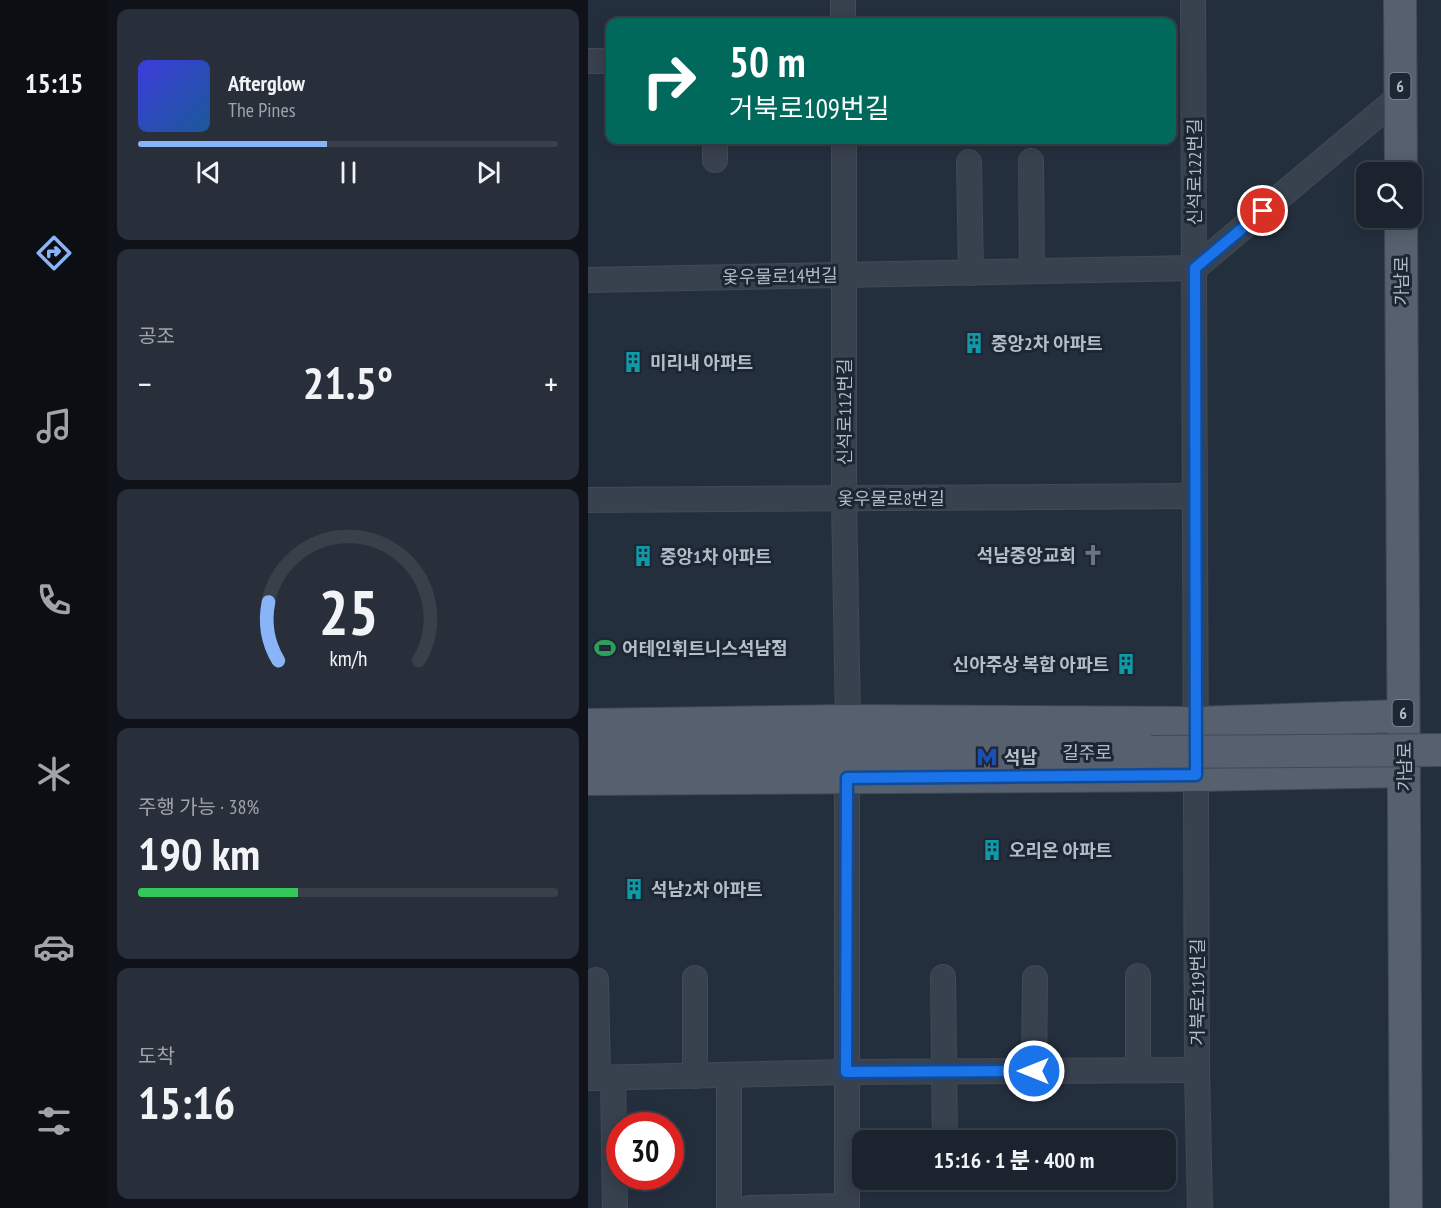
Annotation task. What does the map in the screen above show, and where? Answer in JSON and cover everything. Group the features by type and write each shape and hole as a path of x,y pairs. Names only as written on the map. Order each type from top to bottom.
{"main road":[{"name":"6","path":"1400,0 1401,162"},
{"name":"가남로","path":"1401,228 1406,1208"},
{"path":"588,725 848,721 1196,723 1403,716"},
{"name":"길주로","path":"588,753 1441,750"},
{"path":"588,779 1196,775 1404,771"}],"street":[{"path":"843,0 843,18"},
{"name":"신석로122번길","path":"1193,0 1183,47 1195,268 1196,775"},
{"path":"588,61 606,61"},
{"path":"1195,268 1401,96"},
{"name":"신석로112번길","path":"844,144 844,498 848,721"},
{"path":"1030,161 1032,271"},
{"path":"969,162 971,273"},
{"name":"옻우물로14번길","path":"588,280 1195,268"},
{"name":"옻우물로8번길","path":"588,500 1194,496"},
{"name":"거북로119번길","path":"1196,775 1200,1208"},
{"path":"748,1208 847,1207 847,778"},
{"path":"1137,1070 1138,976"},
{"path":"943,977 945,1130"},
{"path":"695,978 695,1076"},
{"path":"1034,1071 1035,978"},
{"path":"596,980 599,1078 615,1208"},
{"path":"599,1078 846,1072 1197,1070"},
{"path":"729,1075 729,1208"}],"place":[{"name":"중앙2차 아파트","path":"974,343"},
{"name":"미리내 아파트","path":"633,362"},
{"name":"석남중앙교회","path":"1093,555"},
{"name":"중앙1차 아파트","path":"643,556"},
{"name":"어테인휘트니스석남점","path":"605,648"},
{"name":"신아주상 복합 아파트","path":"1126,664"},
{"name":"석남","path":"987,757"},
{"name":"오리온 아파트","path":"992,850"},
{"name":"석남2차 아파트","path":"634,889"}],"route":[{"path":"1034,1071 846,1072 847,778 1196,775 1195,268 1263,211"}]}
